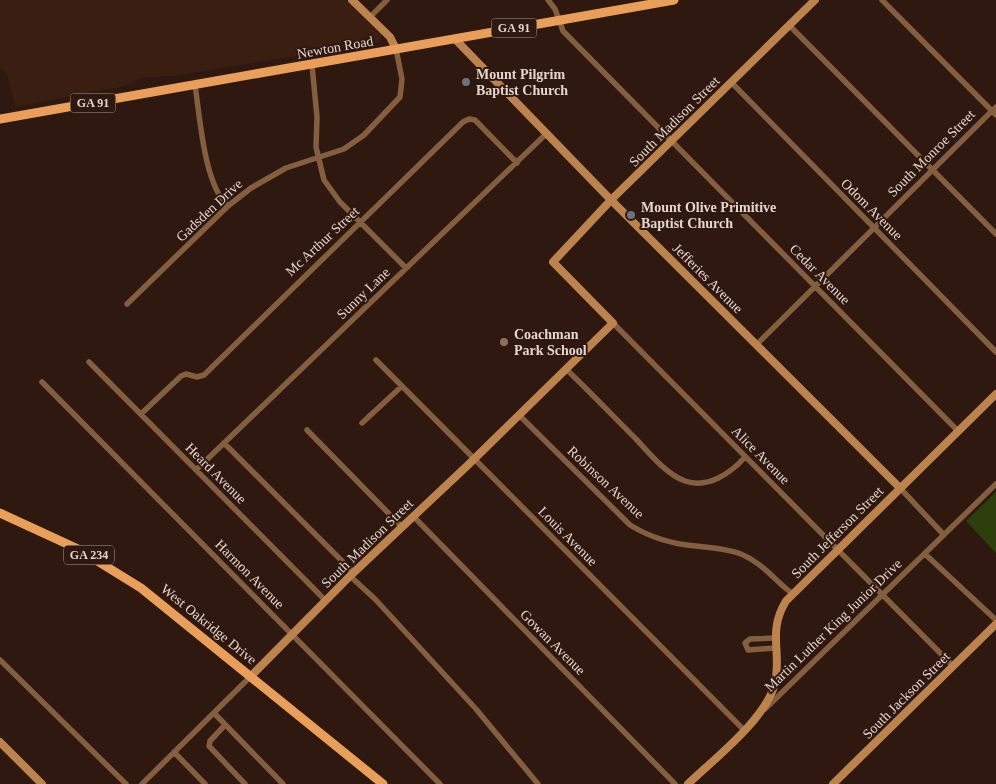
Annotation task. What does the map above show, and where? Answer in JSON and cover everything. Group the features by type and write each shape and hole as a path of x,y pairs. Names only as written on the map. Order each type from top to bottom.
{"main road":[{"name":"Newton Road","path":"0,119 674,0"},
{"name":"West Oakridge Drive","path":"0,513 62,540 110,568 156,599 384,784"}],"street":[{"path":"352,0 390,37 396,49"},
{"path":"370,17 388,0"},
{"name":"Cedar Avenue","path":"548,0 556,9 563,31 958,431"},
{"name":"South Madison Street","path":"553,262 611,200 814,0"},
{"path":"882,0 995,111"},
{"path":"789,25 996,234"},
{"name":"Jefferies Avenue","path":"455,39 611,200 900,488 944,535"},
{"name":"Gadsden Drive","path":"128,304 228,206 251,188 274,173 334,153 352,144 398,100 402,90 402,79 396,49"},
{"path":"312,65 316,99 318,158 321,172 329,189 406,268"},
{"name":"Odom Avenue","path":"731,82 996,352"},
{"path":"195,85 213,185 228,206"},
{"name":"South Monroe Street","path":"756,344 932,170 995,111"},
{"name":"Mc Arthur Street","path":"141,414 181,376 186,374 197,377 204,375 469,119 480,124 517,163"},
{"name":"Sunny Lane","path":"196,470 547,134"},
{"name":"Alice Avenue","path":"553,262 953,666"},
{"name":"South Madison Street","path":"142,784 326,600 474,459 612,323"},
{"name":"Louis Avenue","path":"376,360 744,730"},
{"name":"Heard Avenue","path":"89,362 326,600"},
{"path":"566,369 665,468 685,481 698,483 715,480 731,471 745,457"},
{"name":"Harmon Avenue","path":"42,382 440,784"},
{"path":"362,423 402,386"},
{"name":"South Jefferson Street","path":"756,718 769,699 774,685 775,638 779,613 793,594 996,394"},
{"name":"Robinson Avenue","path":"519,415 630,525 649,536 675,543 719,548 740,554 766,569 793,594"},
{"path":"307,430 402,527"},
{"path":"224,443 375,599 476,709 538,784"},
{"name":"Martin Luther King Junior Drive","path":"692,783 882,594 996,484"},
{"name":"Gowan Avenue","path":"414,516 675,784"},
{"path":"925,554 996,620"},
{"name":"South Jackson Street","path":"833,784 996,624"},
{"path":"775,638 750,639 745,642 748,650 775,648"},
{"path":"0,660 126,784"},
{"path":"214,713 283,784"},
{"path":"225,725 210,740 209,746 245,784"},
{"path":"0,742 42,784"},
{"path":"174,752 205,784"}],"shaded area":[{"path":"0,0 347,0 382,35 380,42 173,76 144,77 129,85 15,107 7,74 0,67"}],"green space":[{"path":"996,492 996,553 966,521"}],"place":[{"name":"Mount Pilgrim Baptist Church","path":"466,82"},
{"name":"Mount Olive Primitive Baptist Church","path":"631,215"},
{"name":"Coachman Park School","path":"504,342"}]}
